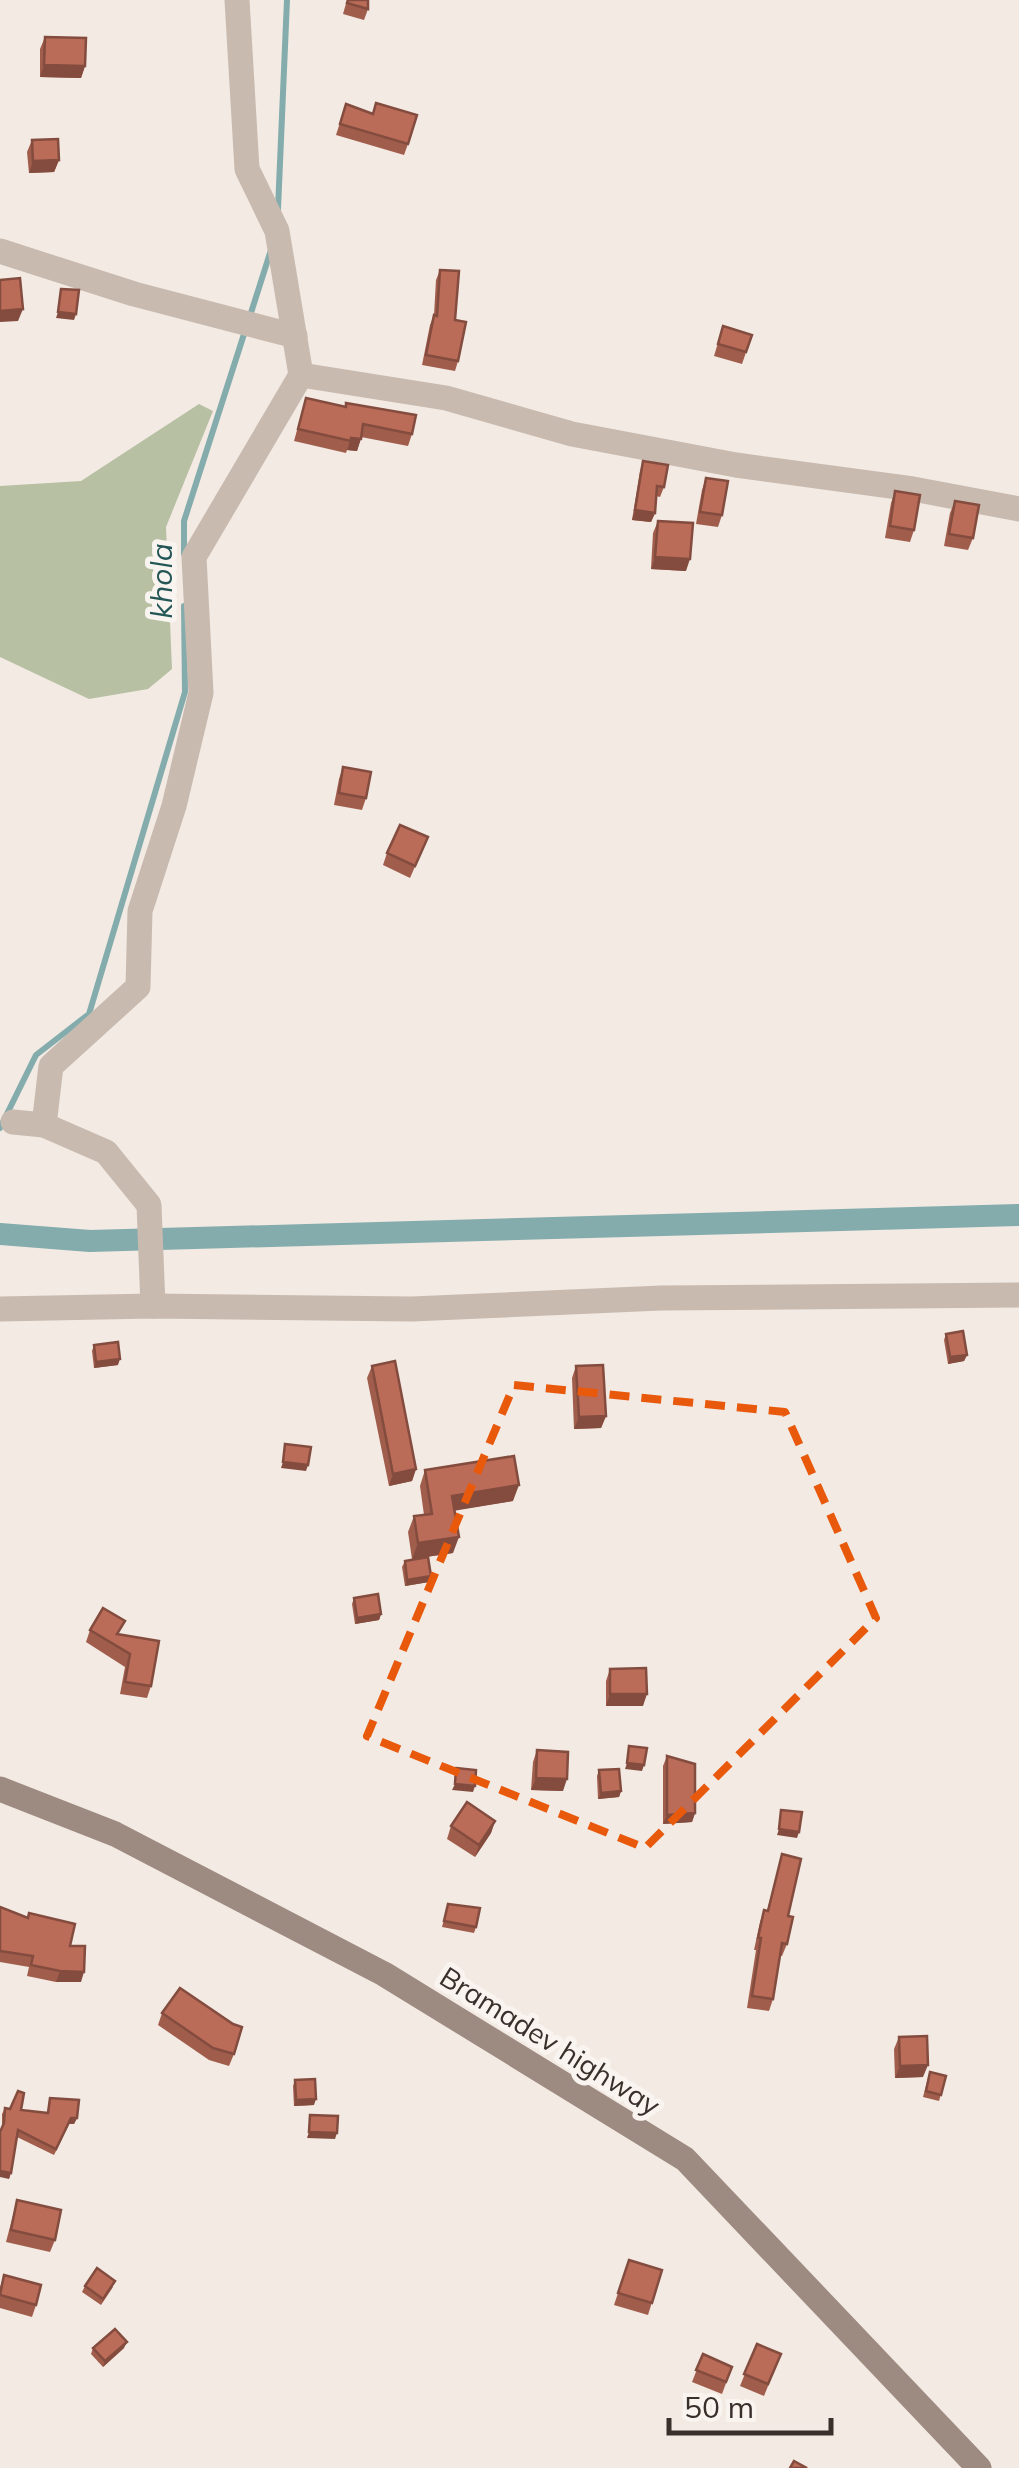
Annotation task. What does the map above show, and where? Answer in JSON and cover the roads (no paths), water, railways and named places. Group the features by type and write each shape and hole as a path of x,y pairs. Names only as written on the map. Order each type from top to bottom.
{"street":[{"path":"44,1125 51,1066 138,987 140,911 174,806 201,694 194,557 301,374 277,231 247,169 236,0"},
{"path":"0,251 134,294 295,336"},
{"path":"301,374 446,398 572,434 736,466 912,489 1019,509"},
{"path":"12,1122 44,1125 106,1152 148,1205 153,1306"},
{"path":"0,1309 412,1308 661,1298 1019,1295"},
{"name":"Bramadev highway","path":"0,1790 115,1834 384,1974 685,2159 978,2468"}],"waterway":[{"name":"khola","path":"278,209 287,0"},
{"name":"khola","path":"249,319 271,250"},
{"name":"khola","path":"184,554 184,521 245,331"},
{"name":"khola","path":"0,1128 36,1055 89,1014 185,692 184,606"},
{"path":"0,1234 90,1241 1019,1215"},
{"name":"khola","path":"0,1241 7,1234"}]}
